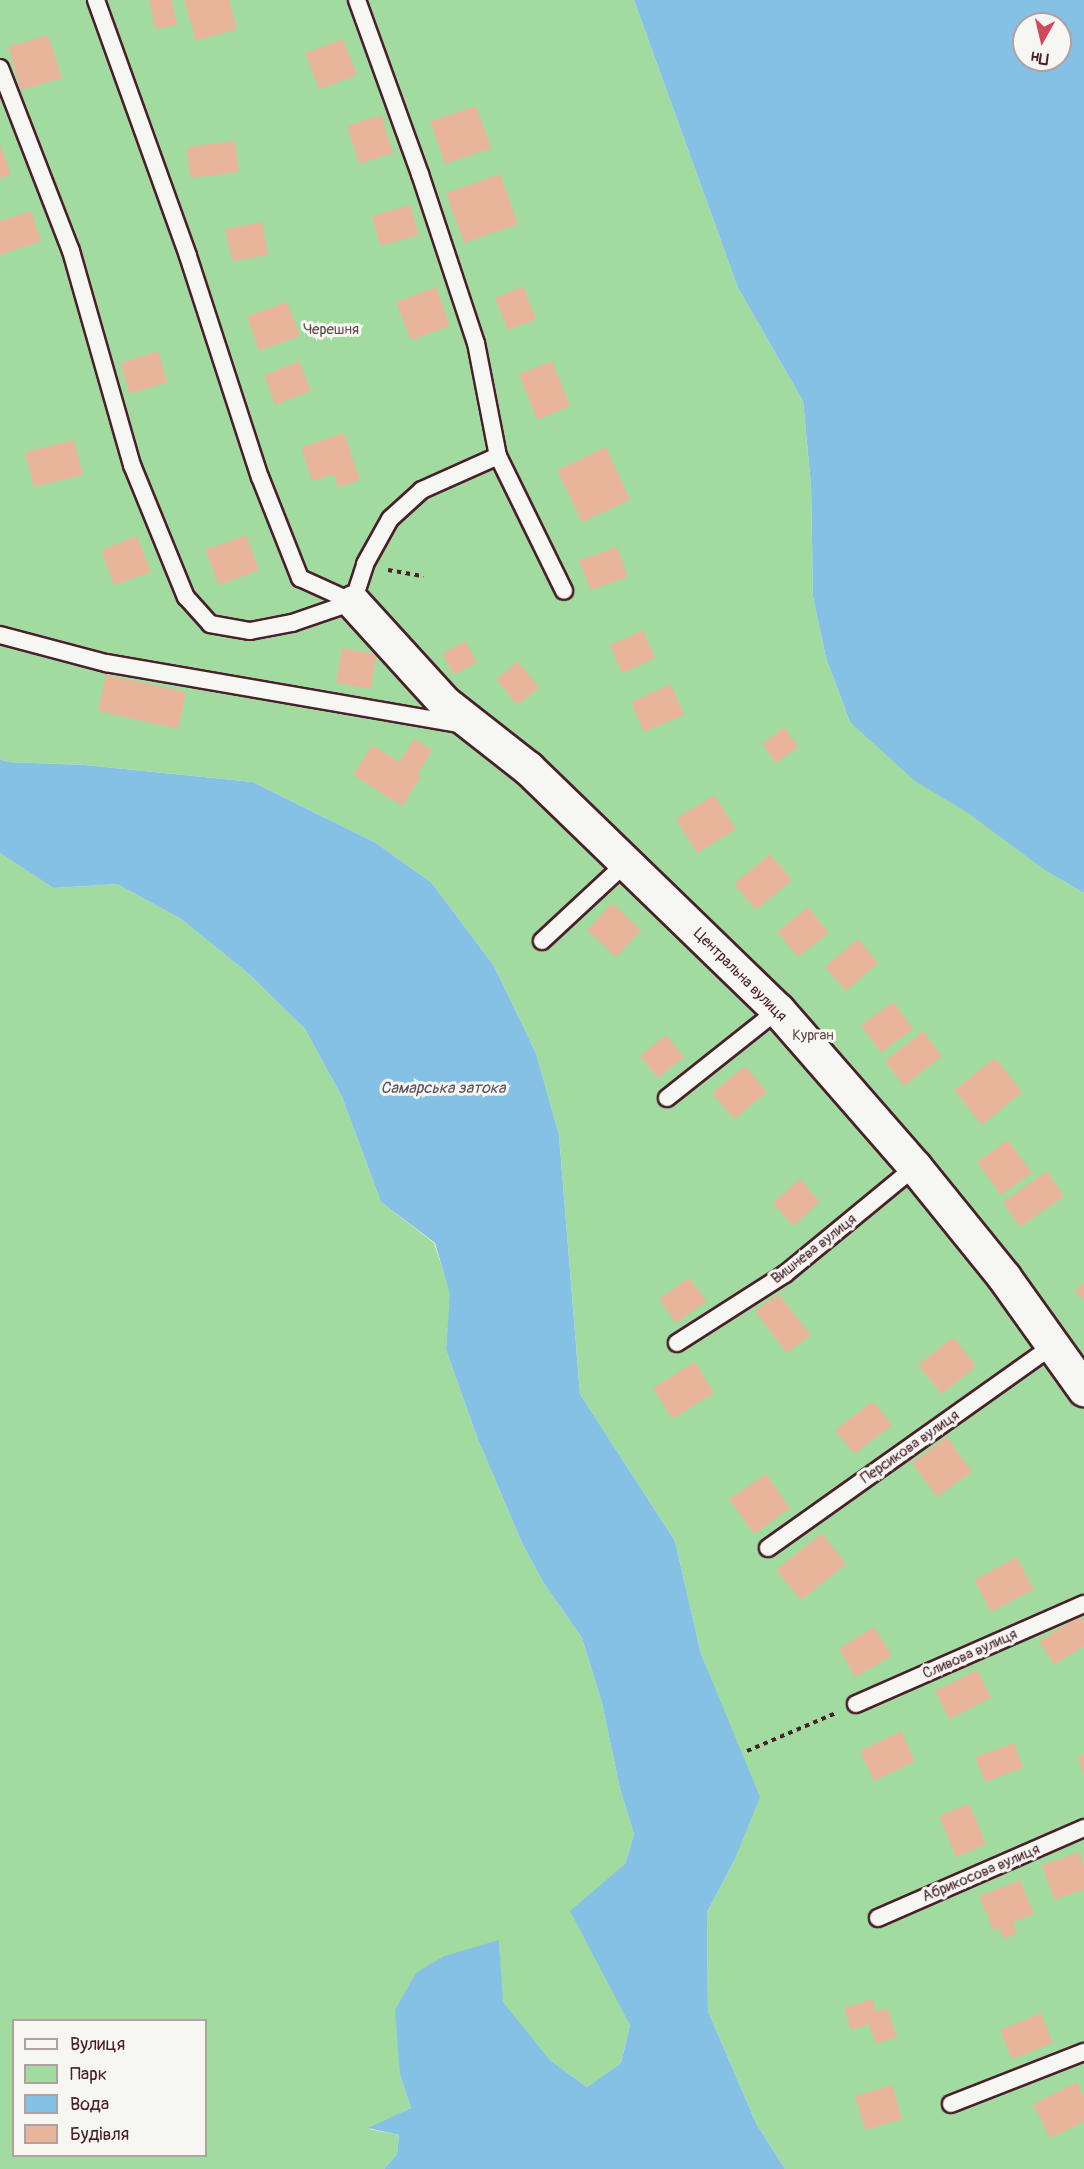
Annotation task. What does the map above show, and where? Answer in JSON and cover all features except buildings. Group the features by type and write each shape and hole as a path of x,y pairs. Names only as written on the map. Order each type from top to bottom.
{"street":[{"name":"Центральна вулиця","path":"353,602 445,703 528,768 778,1010 915,1167 1004,1276 1084,1389"}],"lane":[{"path":"96,0 188,256 260,477 300,578 353,602"},
{"path":"357,0 476,343 498,456 564,591"},
{"path":"0,68 71,251 132,465 186,597 210,624 250,631 292,623 353,602"},
{"path":"353,602 365,564 390,519 422,490 498,456"},
{"path":"0,635 106,663 477,727"},
{"path":"542,941 625,864"},
{"path":"667,1098 778,1010"},
{"name":"Вишнева вулиця","path":"676,1343 785,1275 915,1167"},
{"name":"Персикова вулиця","path":"768,1548 1052,1346"},
{"name":"Сливова вулиця","path":"856,1704 1084,1604"},
{"name":"Абрикосова вулиця","path":"878,1918 1084,1828"},
{"path":"951,2104 1084,2052"}],"path":[{"path":"365,564 423,576"},
{"path":"747,1751 856,1704"}],"green space":[{"path":"0,0 634,0 738,288 803,401 811,486 813,597 826,658 850,722 1046,871 1084,893 1084,2169 785,2169 756,2123 708,2011 707,1912 734,1861 725,1716 701,1654 675,1541 580,1394 559,1135 536,1053 494,966 432,883 376,843 253,782 85,765 7,762 0,759"},
{"path":"0,853 53,888 117,884 181,919 250,975 305,1029 342,1097 381,1202 434,1243 451,1294 446,1350 477,1437 522,1543 543,1582 582,1638 602,1703 620,1789 634,1834 625,1864 630,2025 621,2063 587,2087 550,2060 502,2002 499,1940 400,2075 411,2108 369,2129 399,2135 397,2154 384,2169 0,2169"}],"water":[{"path":"634,0 1084,0 1084,893 1046,871 968,813 915,781 850,722 826,658 813,597 811,486 803,401 738,288"},
{"name":"Самарська затока","path":"0,759 7,762 85,765 253,782 376,843 432,883 494,966 536,1053 559,1135 580,1394 675,1541 701,1654 760,1797 734,1861 707,1912 708,2011 756,2123 785,2169 384,2169 397,2154 399,2135 368,2128 411,2108 400,2075 395,2010 416,1973 444,1956 499,1940 503,2002 550,2060 587,2087 621,2063 630,2025 570,1911 625,1864 634,1834 620,1789 602,1703 582,1638 543,1582 522,1543 477,1437 446,1350 450,1294 435,1243 381,1202 342,1097 305,1029 250,975 181,919 117,884 53,888 0,853"}],"park label":[{"name":"Черешня","path":"331,330"},
{"name":"Курган","path":"813,1036"}]}
